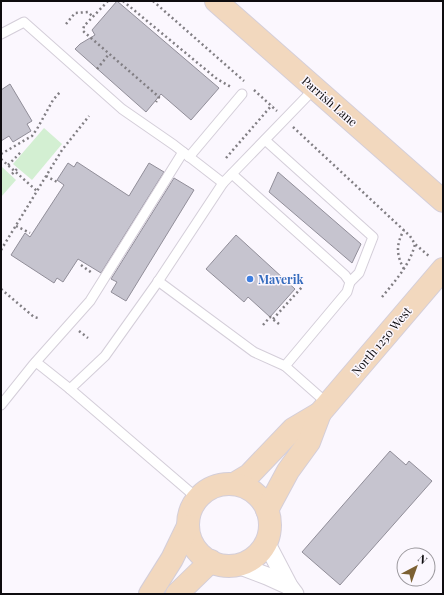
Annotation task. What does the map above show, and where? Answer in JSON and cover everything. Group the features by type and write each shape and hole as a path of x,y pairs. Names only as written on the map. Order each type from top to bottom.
{"street":[{"name":"Parrish Lane","path":"216,1 443,201"},
{"name":"North 1250 West","path":"267,510 288,471 309,442 324,409 443,268"},
{"name":"North 1250 West","path":"234,484 249,475 293,430 324,409"},
{"path":"221,484 234,484 253,492 262,501 267,510 270,526 266,542 261,550 247,561 238,564 219,564 204,557 195,548 189,535 188,526 190,511 197,498 207,490 221,484"},
{"path":"150,594 172,560 188,526"},
{"path":"266,542 292,590"},
{"path":"177,594 211,561"},
{"path":"238,564 267,576 292,590"}],"lane":[{"path":"1,34 24,22 122,109 186,154 223,183"},
{"path":"70,390 105,356 158,281 223,183 315,88"},
{"path":"1,405 36,362 90,301 186,154 242,94"},
{"path":"265,140 373,237 359,273 350,282 347,292 285,366"},
{"path":"232,174 345,275 350,282"},
{"path":"158,281 254,352 285,366 324,409"},
{"path":"36,362 197,498"}],"path":[{"path":"108,1 84,26 82,31 159,97 156,102"},
{"path":"123,1 217,79 233,88"},
{"path":"153,1 272,105 226,158"},
{"path":"66,24 75,13 88,12 93,17"},
{"path":"96,70 109,54"},
{"path":"1,154 32,136 38,129 53,100 61,91"},
{"path":"1,250 62,150 89,116"},
{"path":"296,130 404,230 420,248"},
{"path":"8,165 22,151"},
{"path":"1,159 37,191"},
{"path":"12,174 18,168"},
{"path":"46,176 59,183"},
{"path":"16,226 30,233"},
{"path":"404,230 399,239 398,251 404,269"},
{"path":"382,297 404,269 413,252 415,244"},
{"path":"81,265 95,274"},
{"path":"273,319 302,287"},
{"path":"1,288 34,317 38,318"},
{"path":"263,325 270,317 280,324"},
{"path":"78,330 88,338"}],"green space":[{"path":"44,128 62,144 32,180 13,164"},
{"path":"1,166 16,180 1,197"}],"building":[{"path":"117,1 219,88 191,120 161,94 146,112 75,49 80,44 95,35 92,30"},
{"path":"10,84 32,121 27,124 31,131 13,142 9,136 1,141 1,90"},
{"path":"77,162 129,196 149,163 164,172 101,273 78,259 63,282 57,278 54,283 11,255 25,233 30,237 64,185 57,180 68,163 74,167"},
{"path":"278,172 361,244 352,263 269,192"},
{"path":"174,178 194,190 126,301 111,292 117,282 111,279"},
{"name":"Maverik","path":"236,235 295,289 270,317 248,297 244,302 206,269"},
{"path":"390,451 406,465 409,461 432,481 340,585 302,552"}],"place":[{"name":"Maverik","path":"250,279"}]}
